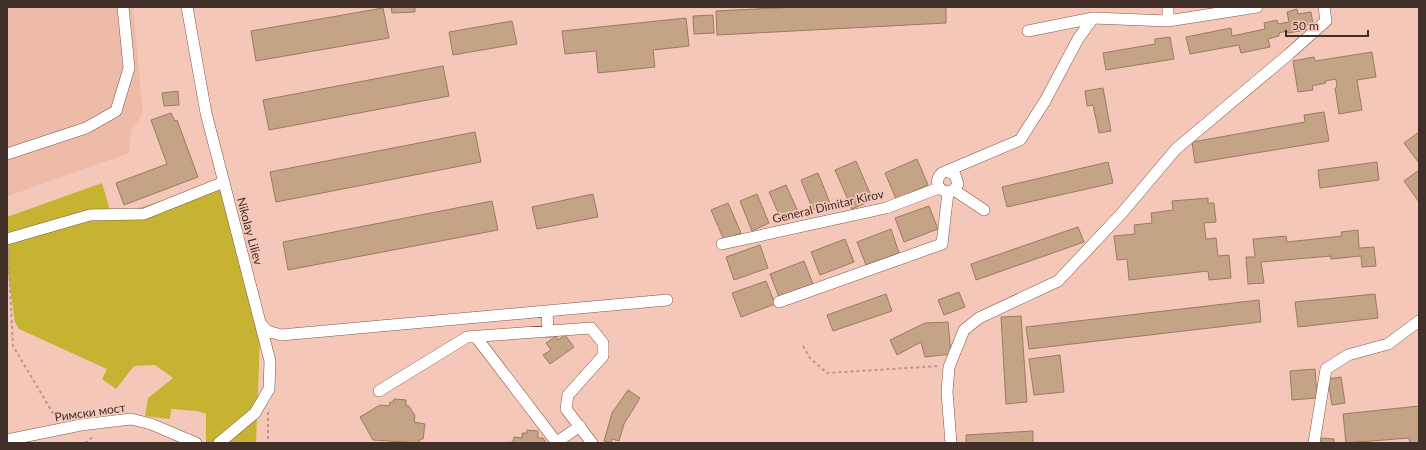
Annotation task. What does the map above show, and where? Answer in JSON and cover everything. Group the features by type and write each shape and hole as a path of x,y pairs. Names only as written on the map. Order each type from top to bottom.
{"street":[{"path":"7,154 86,128 116,111 129,68 123,7"},
{"name":"Nikolay Liliev","path":"187,7 206,113 262,325 270,361 269,389 255,413 219,443"},
{"path":"1168,7 1168,21"},
{"path":"1028,31 1093,18 1168,21 1257,7"},
{"path":"951,443 947,392 949,367 964,330 979,318 1058,281 1122,213 1176,149 1326,21 1324,7"},
{"path":"984,210 938,181 940,176 1020,140 1045,101 1078,39 1093,18"},
{"path":"950,188 965,164"},
{"path":"779,302 942,244 950,188 955,174 949,172"},
{"path":"7,239 90,215 144,214 224,182"},
{"name":"General Dimitar Kirov","path":"722,244 886,208 950,188"},
{"path":"262,325 267,331 281,335 667,300"},
{"path":"547,311 548,332"},
{"path":"1314,443 1326,369 1348,355 1388,344 1419,321"},
{"path":"378,391 467,337 591,328 603,343 603,356 568,395 566,409 592,443"},
{"path":"476,337 557,442 580,426"},
{"name":"Римски мост","path":"7,440 81,424 131,419 151,424 196,443"}],"path":[{"path":"7,239 13,346 62,428"},
{"path":"803,346 810,358 827,373 923,366 949,367"},
{"path":"268,410 268,443"},
{"path":"85,443 94,436"}],"shaded area":[{"path":"7,7 133,7 143,114 131,130 129,153 8,196"},
{"path":"102,183 110,210 123,213 218,183 260,338 256,443 206,443 206,414 197,411 171,409 170,419 145,416 148,398 173,378 155,365 134,366 116,389 102,379 107,369 19,329 15,322 7,267 7,217"}],"building":[{"path":"391,7 415,7 415,12 392,13"},
{"path":"796,7 946,7 946,23 717,35 716,11"},
{"path":"383,8 389,38 256,61 251,31"},
{"path":"1297,9 1298,14 1311,12 1313,24 1305,25 1306,30 1279,33 1279,36 1268,39 1270,47 1241,53 1239,45 1190,54 1186,37 1231,28 1232,36 1265,29 1264,23 1277,20 1278,24 1289,22 1287,12"},
{"path":"713,15 714,33 694,34 693,16"},
{"path":"686,18 689,46 653,50 655,67 598,73 596,51 565,54 562,31"},
{"path":"512,21 517,44 453,55 449,32"},
{"path":"1170,37 1174,59 1106,70 1103,53 1155,44 1155,39"},
{"path":"1372,52 1376,77 1357,80 1362,110 1339,114 1335,88 1337,87 1336,79 1312,86 1313,90 1298,92 1293,61 1314,57 1315,61"},
{"path":"443,66 449,96 269,130 263,100"},
{"path":"1103,88 1111,131 1099,133 1093,105 1087,106 1085,91"},
{"path":"178,91 179,105 164,106 162,93"},
{"path":"1324,112 1329,141 1195,163 1192,142 1305,122 1304,115"},
{"path":"171,113 175,121 177,120 198,177 124,205 116,183 167,164 151,120"},
{"path":"475,132 481,162 276,202 270,172"},
{"path":"1419,132 1419,163 1404,143"},
{"path":"917,159 928,185 896,199 885,173"},
{"path":"856,161 873,200 852,209 835,170"},
{"path":"1108,162 1113,183 1007,207 1002,187"},
{"path":"1377,162 1379,180 1320,188 1318,170"},
{"path":"1419,170 1419,202 1404,181"},
{"path":"818,173 830,203 813,210 801,180"},
{"path":"786,185 799,214 782,221 769,192"},
{"path":"593,194 598,217 537,229 532,207"},
{"path":"757,194 769,223 752,231 740,201"},
{"path":"1208,198 1208,203 1214,203 1216,222 1204,223 1206,239 1216,238 1218,256 1229,255 1231,278 1209,280 1208,271 1129,280 1127,259 1117,260 1114,236 1135,234 1134,225 1152,223 1151,213 1173,210 1172,201"},
{"path":"492,201 498,230 288,270 283,242"},
{"path":"728,203 741,233 724,240 711,210"},
{"path":"929,206 938,229 904,242 895,218"},
{"path":"1078,227 1084,242 976,280 971,264"},
{"path":"891,229 899,253 866,265 857,242"},
{"path":"1358,230 1359,248 1374,247 1376,266 1362,267 1361,256 1331,259 1331,256 1261,262 1264,283 1248,284 1246,257 1255,257 1253,239 1286,236 1287,242 1342,236 1341,232"},
{"path":"845,239 854,262 820,275 811,252"},
{"path":"760,245 768,268 734,280 726,257"},
{"path":"804,261 813,284 779,297 770,274"},
{"path":"766,281 775,304 741,317 732,293"},
{"path":"959,292 965,307 944,315 938,300"},
{"path":"886,294 892,311 833,331 827,315"},
{"path":"1375,294 1378,318 1298,327 1295,302"},
{"path":"1259,300 1261,322 1029,349 1026,327"},
{"path":"1021,316 1027,402 1006,404 1001,317"},
{"path":"948,322 951,354 925,357 921,342 897,355 890,340 925,323"},
{"path":"565,335 574,347 550,364 543,355 551,350 546,343 556,336 558,340"},
{"path":"1060,355 1064,392 1034,395 1029,359"},
{"path":"1315,369 1317,398 1292,400 1290,371"},
{"path":"1341,377 1345,403 1332,405 1328,379"},
{"path":"628,390 640,398 624,424 619,441 612,439 611,443 604,441 612,413"},
{"path":"394,399 406,400 406,406 409,406 415,416 414,422 425,424 423,439 420,439 419,443 373,440 360,417 380,405 389,406 390,402 393,402"},
{"path":"1419,406 1419,443 1410,443 1409,438 1346,443 1343,414"},
{"path":"527,430 538,431 538,438 543,438 546,443 503,443 513,442 514,437 522,438 522,433 527,433"},
{"path":"1033,431 1033,443 966,443 966,435"},
{"path":"1321,438 1334,439 1334,443 1321,443"}]}
